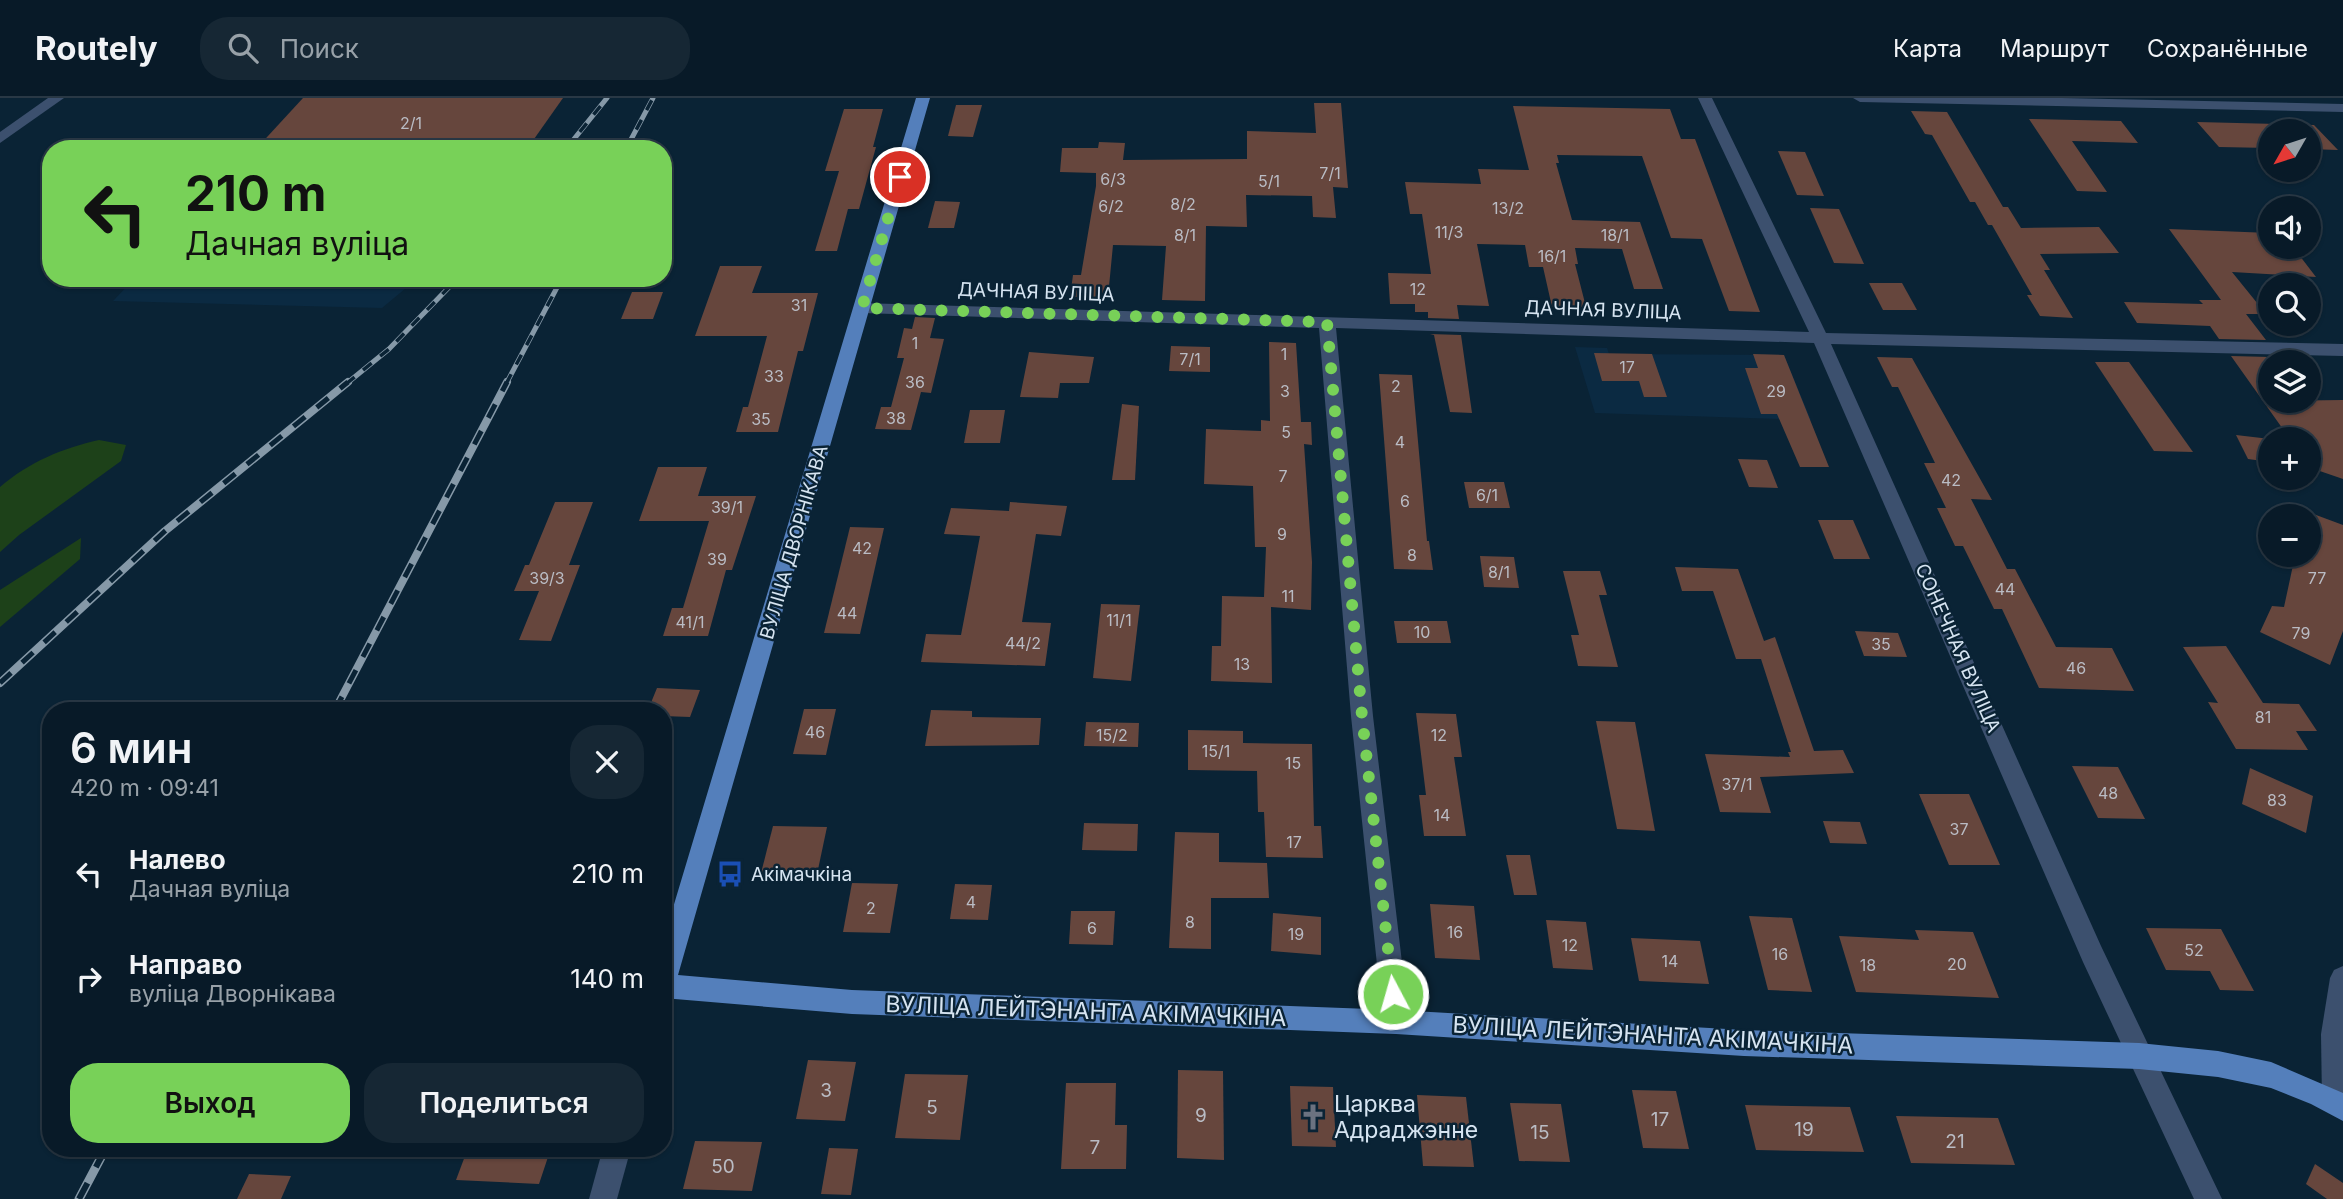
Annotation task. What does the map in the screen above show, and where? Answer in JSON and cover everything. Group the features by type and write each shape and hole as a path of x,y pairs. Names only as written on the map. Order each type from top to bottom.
{"main road":[{"name":"ВУЛІЦА ДВОРНІКАВА","path":"672,954 923,98"},
{"name":"ВУЛІЦА ЛЕЙТЭНАНТА АКІМАЧКІНА","path":"672,986 852,1002 1396,1022 1744,1043 2139,1056 2190,1060 2248,1070 2300,1086 2339,1105"}],"street":[{"path":"0,139 57,98"},
{"name":"СОНЕЧНАЯ ВУЛІЦА","path":"1705,98 1820,338 2139,1056 2184,1142 2208,1199"},
{"path":"1860,98 2343,108"},
{"name":"ДАЧНАЯ ВУЛІЦА","path":"862,308 1820,338 2343,350"},
{"path":"1327,322 1362,716 1396,1022"},
{"path":"2339,1105 2334,1034 2343,978"},
{"path":"603,1199 615,1157"}],"shaded area":[{"path":"126,287 407,287 382,308 113,301"},
{"path":"1575,347 1607,348 1609,354 1784,355 1811,420 1595,413"}],"green space":[{"path":"99,440 126,445 121,461 19,535 0,552 0,487 47,457"},
{"path":"81,538 80,559 0,627 0,590"}],"building":[{"path":"303,98 563,98 533,140 264,140"},
{"path":"1314,103 1341,103 1348,188 1333,187 1336,218 1313,217 1312,196 1246,195 1247,227 1206,226 1205,301 1162,300 1166,246 1113,245 1108,297 1070,297 1073,275 1081,275 1096,173 1060,172 1062,148 1098,148 1099,142 1125,143 1123,160 1247,159 1247,131 1316,133"},
{"path":"956,105 982,105 973,137 948,136"},
{"path":"1513,106 1670,109 1681,139 1695,139 1760,312 1729,311 1702,239 1671,238 1642,156 1557,155 1559,163 1556,163 1572,220 1640,222 1663,289 1634,289 1622,249 1575,248 1578,264 1575,264 1586,307 1552,307 1543,267 1529,267 1525,245 1477,244 1489,306 1457,305 1459,319 1428,318 1428,312 1415,312 1415,304 1390,304 1388,273 1431,274 1422,214 1410,214 1405,182 1481,184 1478,169 1529,170"},
{"path":"844,109 883,109 859,209 848,209 837,251 815,251 839,171 825,171"},
{"path":"1911,111 1947,112 2003,207 2008,207 2021,228 2099,227 2119,253 2040,254 2050,270 2044,270 2073,318 2040,316 2027,295 2032,295 1992,225 1988,225 1975,202 1970,202 1932,135 1925,134"},
{"path":"2029,119 2121,121 2138,143 2072,141 2107,192 2077,191"},
{"path":"2197,122 2258,124 2258,148 2219,147"},
{"path":"2321,132 2338,150 2321,149"},
{"path":"1778,151 1805,152 1824,196 1797,195"},
{"path":"935,201 960,202 954,228 928,228"},
{"path":"1810,208 1839,209 1864,264 1834,263"},
{"path":"2169,229 2258,233 2258,259 2302,259 2313,273 2232,272 2258,304 2258,314 2246,314 2258,330 2258,336 2263,336 2266,340 2219,339 2210,326 2137,323 2124,302 2203,304 2199,300 2221,300"},
{"path":"720,266 762,266 752,293 818,293 803,351 798,351 778,432 736,432 743,407 748,407 767,336 695,336"},
{"path":"1869,283 1902,283 1917,310 1883,310"},
{"path":"632,292 663,292 653,319 621,319"},
{"path":"915,317 935,318 930,338 944,339 931,393 921,392 911,430 875,429 881,407 891,407 904,358 897,358 904,328 912,329"},
{"path":"1430,334 1461,335 1472,413 1450,412 1434,335"},
{"path":"1269,342 1296,343 1301,422 1311,422 1312,445 1304,444 1312,562 1311,610 1271,607 1272,683 1211,681 1212,646 1221,646 1222,596 1264,597 1266,547 1255,547 1253,486 1204,484 1206,429 1261,431 1261,420 1270,421"},
{"path":"1171,346 1210,347 1210,372 1169,371"},
{"path":"1029,352 1094,357 1089,383 1060,383 1058,398 1020,397"},
{"path":"1594,353 1652,354 1667,397 1644,397 1639,381 1602,381"},
{"path":"1753,354 1784,355 1829,467 1800,467 1777,414 1761,414 1745,368 1758,368"},
{"path":"2231,356 2258,357 2258,394"},
{"path":"1877,357 1912,358 1992,500 1971,499 2007,569 2015,569 2056,647 2112,648 2134,691 2039,688 2002,609 1994,609 1963,546 1955,546 1937,508 1946,508 1924,463 1935,463 1898,387 1892,387"},
{"path":"2095,362 2129,362 2193,452 2154,451"},
{"path":"1379,374 1412,375 1427,541 1433,570 1394,569"},
{"path":"2321,400 2343,400 2343,479 2321,471 2321,427 2281,427 2272,413 2321,413"},
{"path":"1122,404 1139,406 1135,480 1112,480"},
{"path":"970,410 1005,410 1000,443 964,443"},
{"path":"2236,435 2258,438 2258,460 2248,459"},
{"path":"1738,459 1767,460 1778,488 1749,487"},
{"path":"658,467 707,467 698,496 756,496 732,570 726,570 708,636 663,636 672,608 683,608 709,521 639,521"},
{"path":"1464,482 1504,482 1510,508 1469,508"},
{"path":"555,502 593,502 569,565 580,565 551,641 519,640 539,591 514,591 525,565 529,565"},
{"path":"1010,502 1067,506 1061,536 1036,534 1022,622 1051,623 1045,666 921,662 926,634 961,635 980,536 944,534 951,508 1009,511"},
{"path":"2321,517 2343,525 2343,631 2330,665 2260,632 2272,606 2284,607 2293,567 2321,567"},
{"path":"1818,520 1853,520 1870,559 1834,559"},
{"path":"850,527 884,528 860,634 824,633"},
{"path":"1480,556 1514,557 1519,588 1484,587"},
{"path":"1675,567 1738,569 1764,641 1775,637 1814,751 1843,750 1854,773 1760,777 1771,813 1720,812 1705,754 1790,757 1788,752 1791,752 1761,659 1736,659 1713,591 1682,591"},
{"path":"1563,571 1600,571 1607,595 1599,595 1618,667 1578,666 1571,635 1579,635"},
{"path":"1101,604 1140,605 1131,681 1093,678"},
{"path":"1394,621 1447,621 1451,643 1397,643"},
{"path":"1855,631 1898,633 1907,657 1864,656"},
{"path":"2226,646 2263,703 2299,704 2317,731 2296,731 2308,750 2236,749 2208,702 2218,703 2183,647"},
{"path":"657,688 700,690 690,717 672,716 672,702 651,702"},
{"path":"804,709 836,709 826,755 793,754"},
{"path":"931,710 972,711 972,717 1041,718 1039,745 925,746"},
{"path":"1416,713 1456,714 1462,757 1454,757 1466,836 1424,836 1419,795 1426,795"},
{"path":"1596,721 1635,722 1655,831 1617,829"},
{"path":"1086,722 1139,723 1138,747 1084,746"},
{"path":"1188,730 1243,731 1243,743 1312,744 1314,826 1321,826 1323,858 1266,857 1264,812 1258,812 1257,771 1188,770"},
{"path":"2072,766 2118,767 2145,819 2098,818"},
{"path":"2250,768 2313,796 2306,833 2242,804"},
{"path":"1919,794 1969,794 2000,865 1949,865"},
{"path":"1823,821 1860,822 1867,844 1830,843"},
{"path":"1084,823 1138,824 1137,851 1082,850"},
{"path":"773,826 827,827 816,879 760,877"},
{"path":"1175,832 1219,833 1219,862 1267,863 1269,898 1211,898 1211,949 1169,948"},
{"path":"1506,855 1530,855 1537,895 1514,895"},
{"path":"852,883 898,884 890,933 843,932"},
{"path":"955,884 992,885 988,920 950,919"},
{"path":"1430,904 1474,906 1480,960 1435,958"},
{"path":"1071,911 1115,911 1113,945 1069,944"},
{"path":"1273,913 1321,917 1321,955 1271,951"},
{"path":"1749,916 1792,918 1812,992 1768,990"},
{"path":"1546,920 1586,922 1593,970 1553,968"},
{"path":"2146,928 2221,929 2254,991 2220,990 2210,971 2166,970"},
{"path":"1915,930 1973,932 1999,998 1856,992 1839,936 1919,940"},
{"path":"1631,938 1700,941 1709,984 1639,981"},
{"path":"808,1060 856,1062 845,1121 796,1119"},
{"path":"1178,1070 1223,1071 1224,1160 1177,1158"},
{"path":"905,1074 968,1075 960,1140 895,1138"},
{"path":"1066,1083 1116,1083 1115,1125 1127,1125 1126,1169 1061,1169"},
{"name":"Царква Адраджэнне","path":"1290,1086 1333,1087 1336,1147 1292,1146"},
{"path":"1632,1090 1676,1091 1689,1149 1643,1148"},
{"path":"1417,1095 1466,1097 1474,1167 1423,1166"},
{"path":"1510,1103 1561,1104 1570,1162 1519,1161"},
{"path":"1745,1105 1850,1107 1864,1152 1756,1150"},
{"path":"1896,1116 1998,1118 2015,1165 1911,1163"},
{"path":"695,1141 762,1142 752,1191 683,1189"},
{"path":"829,1148 858,1149 851,1195 821,1194"},
{"path":"465,1157 548,1157 539,1184 456,1180"},
{"path":"2315,1164 2343,1183 2343,1199 2327,1199 2306,1184"},
{"path":"249,1174 291,1176 281,1199 237,1199"}],"railway":[{"path":"573,140 607,98"},
{"path":"631,140 653,98"},
{"path":"346,384 389,349 449,287"},
{"path":"506,384 557,287"},
{"path":"0,683 165,531 348,382"},
{"path":"339,702 507,382"},
{"path":"79,1199 101,1157"}],"place":[{"name":"Акімачкіна","path":"730,874"},
{"name":"Царква Адраджэнне","path":"1313,1117"}],"route":[{"path":"900,177 862,308 1327,322 1362,716 1393,994"}]}
